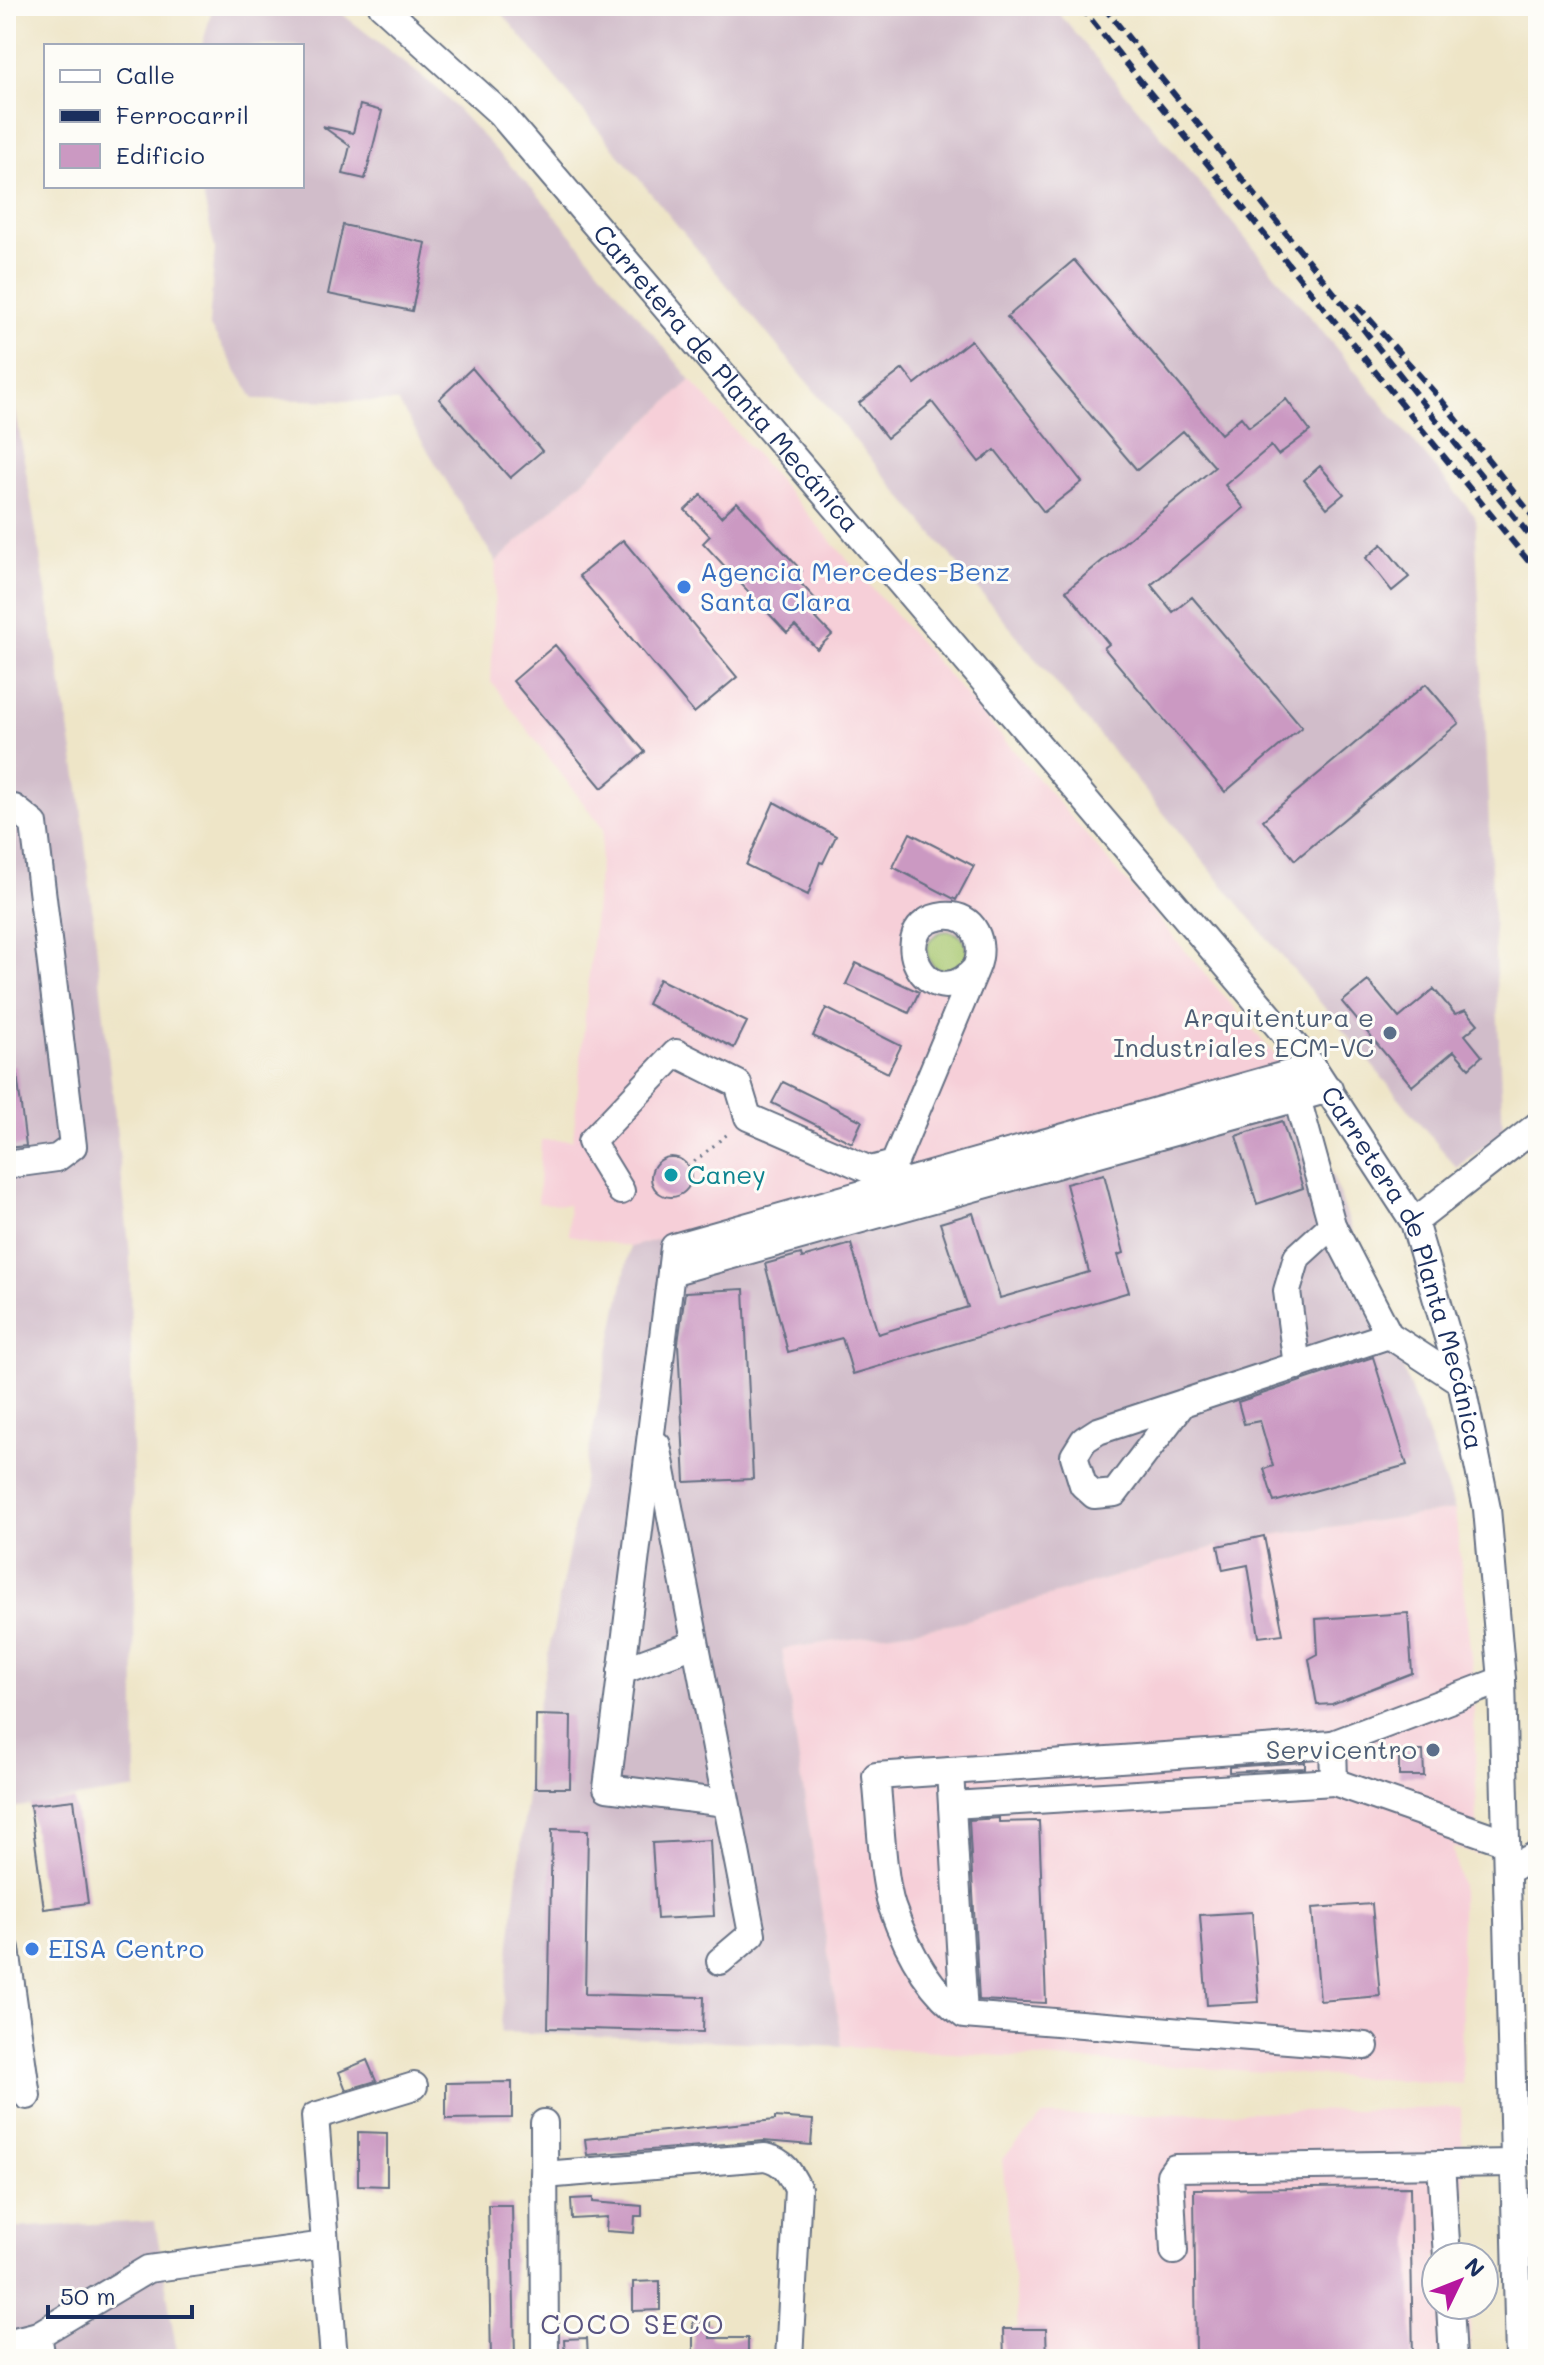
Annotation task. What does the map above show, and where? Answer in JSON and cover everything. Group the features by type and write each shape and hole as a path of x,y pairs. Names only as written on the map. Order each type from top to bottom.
{"street":[{"name":"Carretera de Planta Mecánica","path":"382,6 500,113 1313,1067 1414,1222 1461,1382 1487,1509 1502,1680 1514,2163 1528,2276 1519,2359"},
{"path":"6,809 14,808 34,824 73,1146 57,1158 6,1165"},
{"path":"621,1191 591,1142 676,1053 738,1084 748,1117 870,1170 894,1164 976,968"},
{"path":"726,1803 607,1788 674,1247 1313,1067"},
{"path":"671,1272 1329,1089"},
{"path":"1297,1098 1332,1225 1389,1335 1461,1382"},
{"path":"1414,1222 1538,1125"},
{"path":"1297,1366 1291,1344 1287,1291 1297,1257 1332,1225"},
{"path":"1183,1403 1389,1335"},
{"path":"652,1422 752,1934 720,1961"},
{"path":"621,1671 695,1644"},
{"path":"1365,2046 964,2015 944,2001 929,1981 891,1905 876,1776 1333,1744 1502,1680"},
{"path":"1333,1744 1334,1782"},
{"path":"950,1771 964,2015"},
{"path":"952,1805 1334,1782 1506,1842"},
{"path":"1507,1871 1538,1854"},
{"path":"6,1949 27,2096"},
{"path":"334,2359 315,2116 414,2086"},
{"path":"544,2123 545,2359"},
{"path":"544,2175 765,2157 780,2163 798,2189 789,2359"},
{"path":"1174,2251 1170,2175 1175,2168 1514,2163"},
{"path":"1441,2164 1446,2241"},
{"path":"6,2343 40,2347 148,2269 325,2245"},
{"path":"1451,2321 1453,2359"}],"path":[{"path":"688,1167 748,1117"}],"shaded area":[{"path":"213,6 332,6 438,89 539,196 691,380 496,562 398,402 254,399 209,325 215,249 201,188 304,188 304,44 203,44"},
{"path":"496,6 1053,6 1475,516 1503,1131 1457,1168"},
{"path":"6,352 79,788 130,1254 136,1789 6,1809"},
{"path":"691,380 1284,1066 630,1247 569,1235 568,1205 538,1203 541,1140 573,1140 603,829 491,682 496,562"},
{"path":"1284,1066 1308,1109 1455,1510 1264,1536 1218,1546 954,1624 782,1649 842,2046 500,2032 536,1715 630,1247"},
{"path":"1455,1510 1473,1675 1478,1855 1452,1846 1461,1885 1462,2084 842,2046 782,1649 954,1624 1218,1546 1264,1536"},
{"path":"1461,2108 1466,2241 1420,2241 1420,2321 1470,2321 1471,2359 996,2359 1003,2329 1018,2328 1002,2159 1043,2116"},
{"path":"155,2221 178,2359 6,2359 6,2228"}],"green space":[{"path":"947,931 961,937 967,951 961,965 947,971 933,965 927,951 933,937"}],"building":[{"path":"360,105 382,111 365,179 343,174 350,146 322,126 353,133"},
{"path":"343,225 426,243 412,311 328,294"},
{"path":"1074,260 1221,434 1241,417 1249,427 1286,399 1310,431 1278,455 1271,446 1225,485 1244,508 1151,585 1173,612 1192,597 1302,727 1225,792 1104,648 1109,644 1066,591 1215,467 1183,431 1137,470 1007,317"},
{"path":"971,340 1082,482 1044,512 995,450 979,462 932,402 887,438 859,403 903,369 915,384"},
{"path":"472,368 542,451 510,478 439,399"},
{"path":"1320,466 1344,494 1327,508 1304,480"},
{"path":"701,495 721,517 737,502 802,571 795,577 819,603 810,612 832,635 817,649 795,626 787,633 703,543 710,536 685,510"},
{"path":"623,540 737,677 694,713 579,576"},
{"path":"1382,544 1409,577 1392,591 1366,558"},
{"path":"555,645 645,752 602,788 513,681"},
{"path":"1426,684 1459,723 1295,860 1263,820"},
{"path":"774,802 836,836 823,863 820,862 808,895 746,865"},
{"path":"910,833 974,866 956,900 893,867"},
{"path":"856,963 919,992 909,1013 846,984"},
{"path":"659,979 747,1022 734,1048 647,1004"},
{"name":"Arquitentura e Industriales ECM-VC","path":"1368,981 1399,1018 1434,989 1455,1014 1466,1010 1478,1024 1465,1035 1482,1056 1469,1068 1454,1051 1412,1086 1342,1002"},
{"path":"826,1008 901,1046 888,1073 813,1036"},
{"path":"16,1066 26,1146 6,1148 6,1067"},
{"path":"783,1082 862,1121 852,1143 772,1103"},
{"path":"1282,1121 1303,1188 1257,1204 1236,1136"},
{"name":"Caney","path":"671,1157 685,1163 691,1177 685,1191 671,1197 657,1191 651,1177 657,1163"},
{"path":"1104,1174 1124,1253 1118,1255 1129,1292 853,1374 842,1338 788,1352 765,1264 801,1254 802,1258 851,1244 878,1334 968,1307 940,1223 973,1213 1000,1298 1089,1272 1066,1184"},
{"path":"744,1289 753,1479 685,1482 678,1343 685,1292"},
{"path":"1373,1357 1407,1465 1274,1502 1264,1469 1273,1466 1260,1421 1244,1424 1238,1402"},
{"path":"1264,1536 1283,1634 1259,1637 1248,1565 1223,1570 1218,1546"},
{"path":"1408,1613 1412,1673 1332,1704 1317,1705 1309,1659 1318,1654 1316,1619"},
{"path":"536,1715 571,1716 570,1788 535,1788"},
{"path":"1399,1751 1423,1751 1424,1776 1399,1776"},
{"path":"1305,1762 1305,1768 1229,1772 1229,1767"},
{"path":"74,1800 88,1903 44,1909 30,1805"},
{"path":"999,1818 999,1822 1039,1821 1046,2003 979,2000 969,1820"},
{"path":"552,1829 588,1830 585,1994 704,1997 703,2032 548,2028"},
{"path":"710,1840 714,1916 657,1919 652,1843"},
{"path":"1372,1904 1380,1996 1320,2001 1312,1908"},
{"path":"1252,1912 1259,2002 1207,2005 1200,1915"},
{"path":"367,2060 376,2081 346,2090 339,2072"},
{"path":"512,2082 512,2118 446,2119 446,2083"},
{"path":"775,2117 813,2120 811,2145 764,2141 587,2155 585,2139 775,2120"},
{"path":"358,2132 387,2133 387,2186 358,2185"},
{"path":"1410,2187 1413,2359 1196,2359 1194,2189"},
{"path":"593,2198 593,2202 642,2206 642,2216 635,2216 634,2233 606,2231 607,2217 572,2219 571,2199"},
{"path":"488,2205 512,2205 515,2359 491,2359"},
{"path":"660,2281 660,2310 633,2311 633,2282"},
{"path":"693,2322 710,2322 710,2338 748,2338 748,2359 693,2359"},
{"path":"1003,2329 1046,2329 1047,2359 1004,2359"},
{"path":"587,2338 588,2359 565,2359 564,2339"}],"railway":[{"path":"1080,6 1538,573"},
{"path":"1103,6 1538,546"},
{"path":"1357,305 1443,402 1538,523"}],"place":[{"name":"Agencia Mercedes-Benz Santa Clara","path":"684,587"},
{"name":"Arquitentura e Industriales ECM-VC","path":"1390,1033"},
{"name":"Caney","path":"671,1175"},
{"name":"Servicentro","path":"1433,1750"},
{"name":"EISA Centro","path":"32,1949"}],"district":[{"name":"COCO SECO","path":"633,2324"}]}
